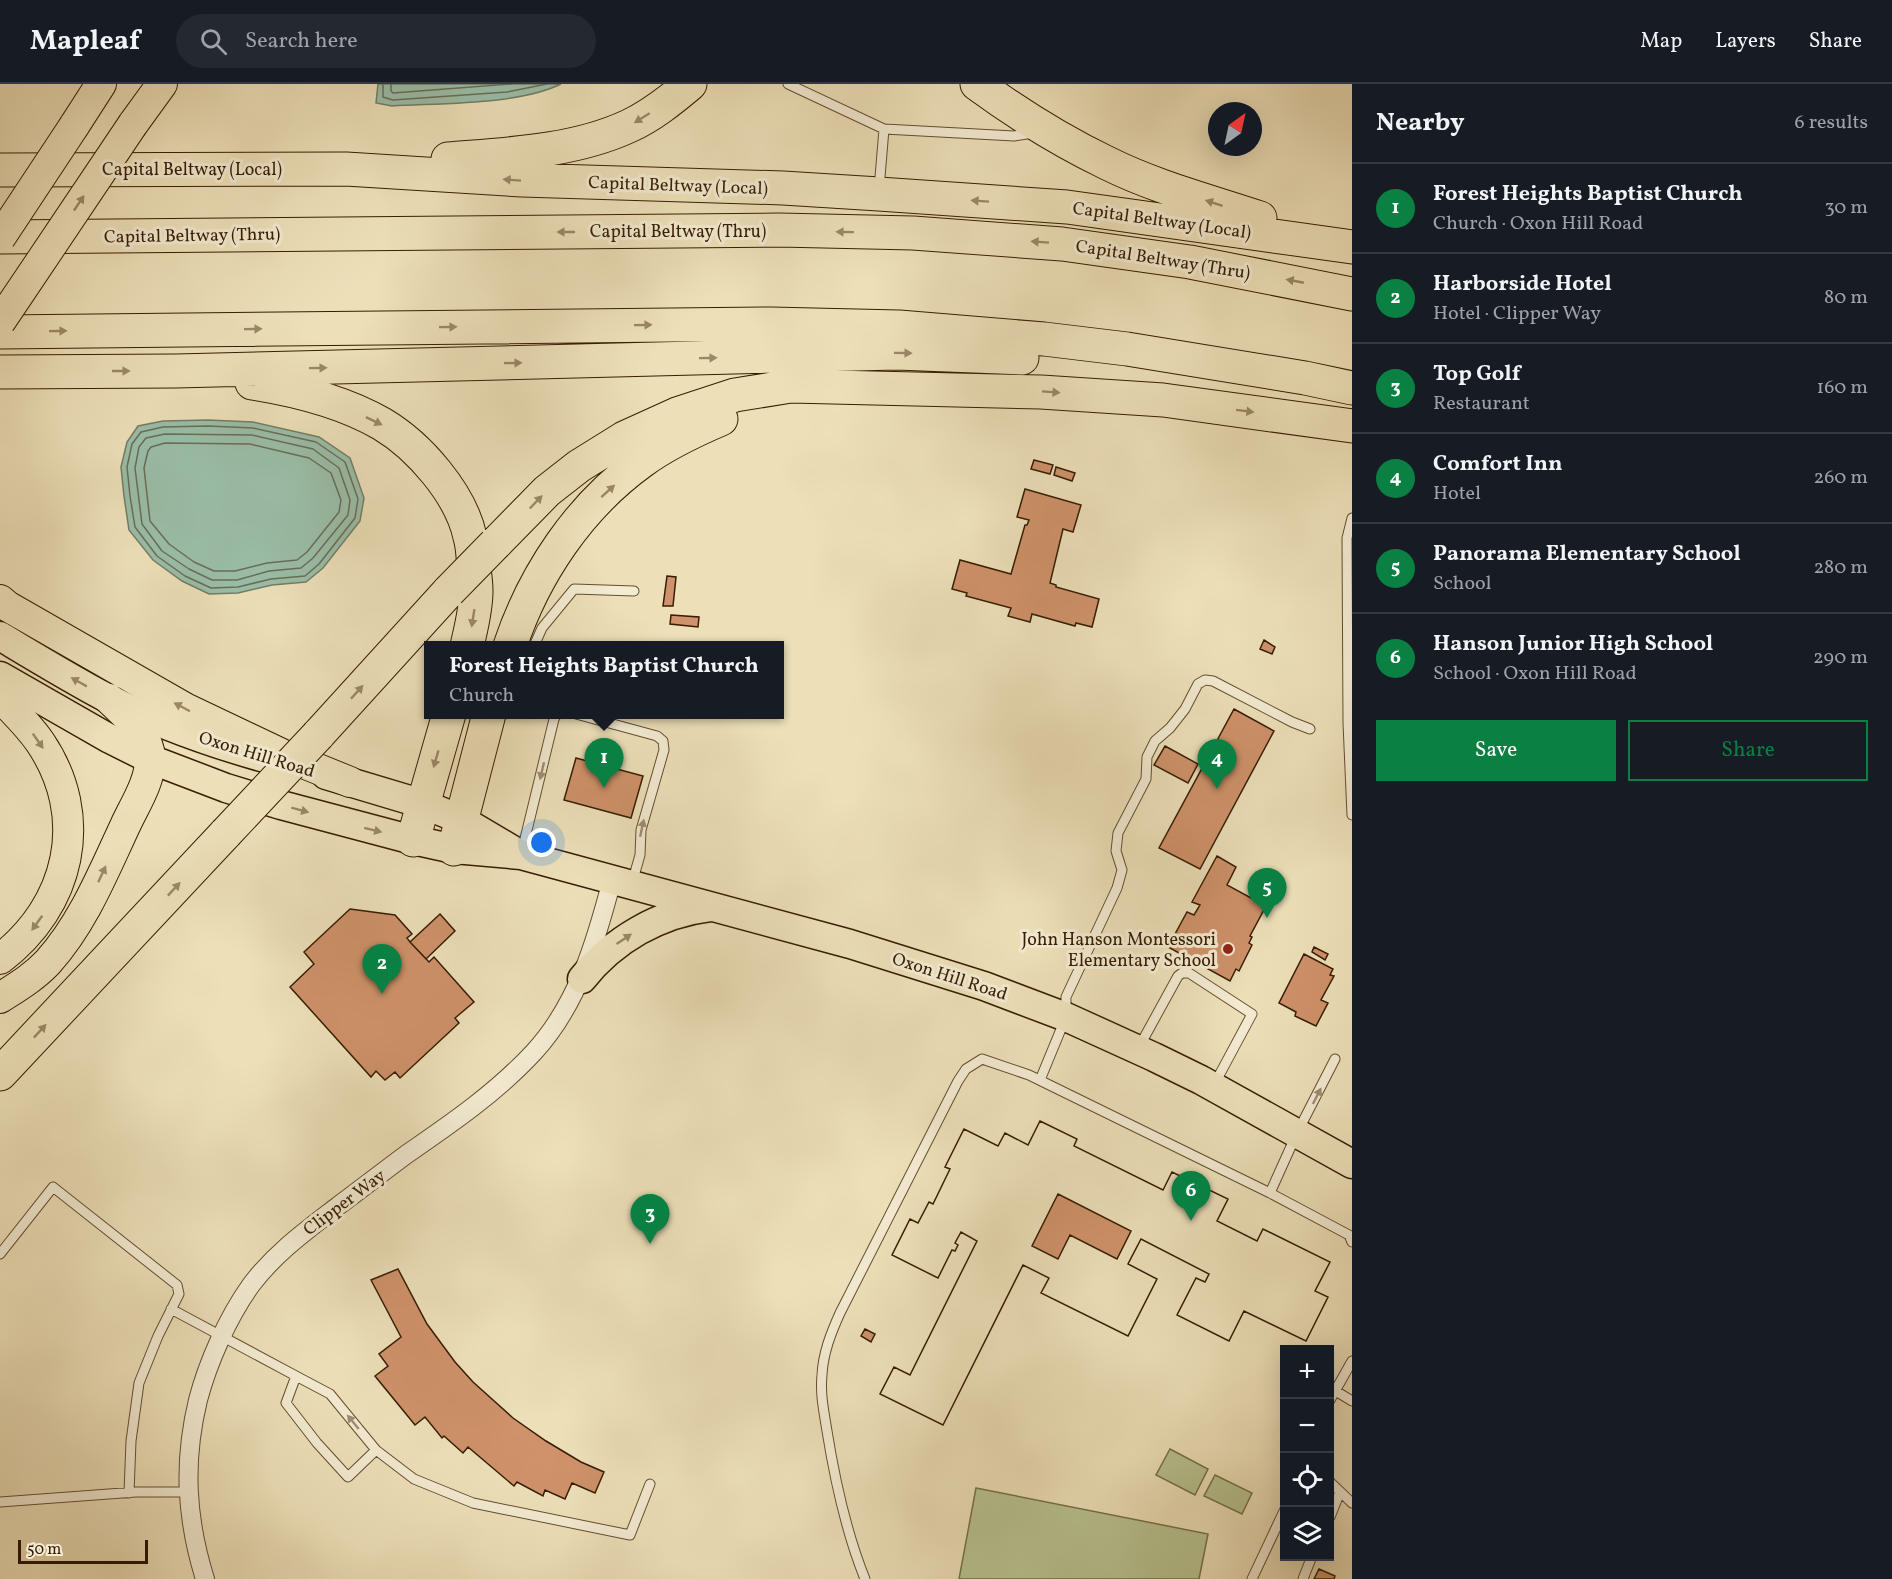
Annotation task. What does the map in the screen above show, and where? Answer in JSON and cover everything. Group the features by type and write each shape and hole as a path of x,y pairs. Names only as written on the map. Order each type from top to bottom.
{"highway":[{"path":"0,238 101,84"},
{"path":"0,322 162,84"},
{"path":"346,169 524,152 583,142 629,126 671,100 690,84"},
{"path":"977,84 1046,131 1109,164 1155,183 1351,247"},
{"name":"Capital Beltway (Local)","path":"0,170 346,169 522,180 879,194 1067,207 1351,247"},
{"name":"Capital Beltway (Thru)","path":"0,238 756,230 913,233 1062,243 1190,262 1352,294"},
{"path":"16,297 0,330 771,324 887,326 1044,339 1127,349 1352,388"},
{"path":"0,372 176,371 897,353 1069,359 1156,366 1207,362"},
{"path":"176,371 305,393 344,406 373,420 412,446 437,472 456,502 470,536 476,590 468,641"},
{"path":"0,1074 318,735 449,591 547,491 579,466 624,438 677,414 735,395 791,386 1041,392 1163,400 1352,426"},
{"path":"512,641 531,595 550,561 576,524 604,494 641,462 688,433 737,413 791,400 890,387"},
{"path":"0,600 185,708 286,756 350,782"},
{"path":"0,697 40,741 56,771 67,809 68,842 63,873 49,906 30,933 0,959"},
{"path":"0,998 40,969 69,935 92,897 142,789 150,759 147,743 135,724 109,699"},
{"path":"413,840 447,719"},
{"path":"458,835 488,719"}],"main road":[{"name":"Oxon Hill Road","path":"0,636 109,699 176,729 222,745 423,804 458,835 521,855 715,906 936,970 1066,1017 1213,1087 1352,1164"},
{"name":"Oxon Hill Road","path":"0,676 91,730 150,759 226,788 413,840 458,835"},
{"path":"582,979 612,948 636,931 679,913 715,906"}],"street":[{"name":"Clipper Way","path":"205,1579 197,1555 187,1491 194,1419 202,1386 222,1335 251,1285 291,1242 397,1162 461,1118 535,1051 582,979 622,883"}],"lane":[{"path":"788,84 884,129 1014,136 1046,131"},
{"path":"879,194 884,129"},
{"path":"1352,522 1347,538 1350,583 1348,723 1352,815"},
{"path":"536,641 542,628 573,589 634,591"},
{"path":"1040,1080 1066,1017 1066,997 1120,879 1122,870 1116,851 1118,833 1146,779 1147,757 1155,741 1170,728 1185,709 1198,684 1205,680 1213,681 1310,729"},
{"path":"521,855 554,719"},
{"path":"594,719 657,736 663,741 664,750 641,830 639,855 622,883"},
{"path":"1138,1050 1178,976 1182,973 1189,973 1252,1014 1213,1087"},
{"path":"865,1579 848,1531 831,1453 822,1398 822,1376 830,1337 966,1069 982,1059 1040,1080 1270,1193 1349,1235 1352,1242"},
{"path":"1270,1193 1297,1133 1335,1059"},
{"path":"0,1254 53,1187 177,1285 179,1294 139,1383 130,1441 129,1493"},
{"path":"171,1309 330,1394 376,1450 414,1479 473,1503 630,1535 650,1484"},
{"path":"1352,1362 1334,1390 1352,1401"},
{"path":"296,1376 286,1403 317,1443 348,1477 376,1450"},
{"path":"1334,1487 1352,1503"},
{"path":"0,1503 187,1491"},
{"path":"1333,1507 1340,1492"},
{"path":"1252,1579 1280,1519"},
{"path":"1303,1579 1310,1561"}],"shaded area":[{"path":"1170,1449 1208,1469 1195,1495 1156,1475"},
{"path":"1215,1475 1252,1493 1242,1514 1204,1496"},
{"path":"976,1488 1208,1534 1199,1579 959,1579"}],"water":[{"path":"378,84 561,84 543,91 502,99 392,106 376,103"},
{"path":"163,421 253,422 319,437 350,458 364,498 360,521 323,568 306,582 272,585 238,593 209,594 182,581 153,560 129,530 121,467 127,442 138,426"}],"building":[{"path":"1034,460 1053,465 1050,474 1031,469"},
{"path":"1056,467 1075,473 1072,481 1054,475"},
{"path":"1025,489 1081,505 1073,532 1063,529 1050,583 1056,587 1099,599 1092,627 1076,623 1075,626 1032,614 1030,622 1008,616 1011,608 966,596 967,593 952,589 960,560 1011,574 1025,525 1029,520 1017,517"},
{"path":"667,576 676,577 673,606 663,606"},
{"path":"671,615 699,617 698,627 670,624"},
{"path":"1264,640 1275,647 1272,654 1260,649"},
{"path":"1234,709 1274,731 1200,869 1159,848"},
{"path":"1165,746 1198,764 1188,783 1154,765"},
{"path":"576,758 643,776 631,818 564,800"},
{"path":"1217,856 1236,867 1227,885 1266,906 1250,936 1252,937 1249,943 1252,945 1239,971 1236,969 1230,981 1168,947 1187,912 1194,915 1200,905 1192,902"},
{"path":"350,909 395,915 412,934 407,938 410,942 429,962 434,957 474,1002 455,1018 459,1023 400,1078 395,1072 385,1080 376,1071 371,1077 290,987 314,964 304,952"},
{"path":"440,914 455,931 426,959 410,942"},
{"path":"1314,947 1328,954 1325,960 1312,952"},
{"path":"1304,954 1333,969 1330,975 1334,976 1321,1000 1328,1003 1316,1026 1295,1016 1296,1012 1279,1003"},
{"path":"1040,1121 1077,1139 1074,1146 1163,1190 1172,1172 1228,1199 1217,1221 1257,1241 1263,1229 1330,1262 1315,1291 1328,1297 1306,1341 1244,1311 1229,1341 1177,1315 1196,1278 1205,1282 1209,1274 1141,1239 1128,1264 1157,1279 1128,1336 1041,1293 1049,1278 1023,1265 943,1425 880,1394 894,1367 910,1375 977,1241 961,1232 955,1243 958,1245 955,1251 952,1250 938,1278 892,1255 910,1219 918,1223 929,1202 933,1204 950,1169 945,1167 964,1129 998,1146 1005,1133 1028,1145","holes":["1058,1194 1131,1231 1117,1259 1070,1235 1058,1259 1032,1246"]},
{"path":"1040,1121 1077,1139 1074,1146 1163,1190 1172,1172 1228,1199 1217,1221 1257,1241 1263,1229 1330,1262 1315,1291 1328,1297 1306,1341 1244,1311 1229,1341 1177,1315 1196,1278 1205,1282 1209,1274 1141,1239 1128,1264 1157,1279 1128,1336 1041,1293 1049,1278 1023,1265 943,1425 880,1394 894,1367 910,1375 977,1241 961,1232 955,1243 958,1245 955,1251 952,1250 938,1278 892,1255 910,1219 918,1223 929,1202 933,1204 950,1169 945,1167 964,1129 998,1146 1005,1133 1028,1145"},
{"path":"398,1269 427,1324 473,1382 513,1418 546,1441 581,1462 604,1472 595,1493 572,1483 565,1499 545,1490 543,1496 517,1482 514,1486 468,1447 463,1453 444,1436 442,1438 425,1417 415,1425 375,1376 388,1366 379,1354 401,1337 371,1280"},
{"path":"865,1329 875,1334 871,1342 861,1336"},
{"path":"1319,1569 1335,1576 1334,1579 1314,1579"}],"place":[{"name":"Forest Heights Baptist Church","path":"604,788"},
{"name":"Comfort Inn","path":"1217,789"},
{"name":"Panorama Elementary School","path":"1267,918"},
{"name":"John Hanson Montessori Elementary School","path":"1228,949"},
{"name":"Harborside Hotel","path":"382,994"},
{"name":"Hanson Junior High School","path":"1191,1221"},
{"name":"Top Golf","path":"650,1244"}]}
